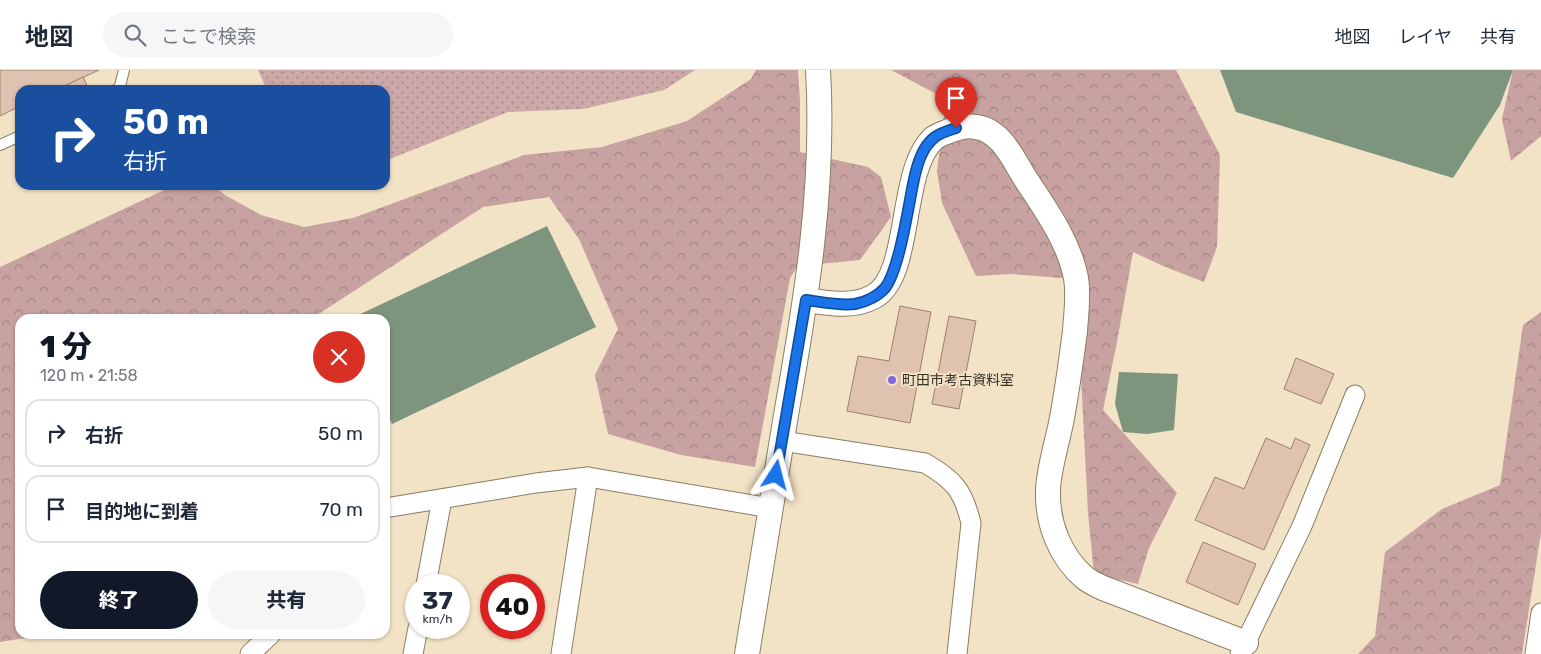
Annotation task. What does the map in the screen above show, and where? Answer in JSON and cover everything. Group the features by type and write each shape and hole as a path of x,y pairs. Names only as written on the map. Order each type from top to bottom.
{"street":[{"path":"747,654 806,300 815,226 820,104 818,70"},
{"path":"806,300 835,304 857,304 875,297 886,287 892,274 904,231 914,176 923,152 935,137 956,128 976,127 994,133 1005,146 1060,234 1070,257 1076,279 1078,304 1070,376 1048,490 1049,515 1057,542 1070,562 1085,578 1102,588 1243,649 1302,526 1355,395"},
{"path":"782,441 925,463 954,483 966,502 971,523 956,654"},
{"path":"390,507 536,483 588,477 771,508"},
{"path":"561,654 588,477"},
{"path":"428,574 442,499"},
{"path":"1535,654 1541,613"},
{"path":"250,654 266,639"},
{"path":"413,654 416,639"}],"lane":[{"path":"120,85 124,70"},
{"path":"0,145 15,138"}],"shaded area":[{"path":"258,70 695,70 664,90 583,109 508,112 390,159 390,85 265,85"},
{"path":"1220,70 1513,70 1500,105 1453,178 1236,112"},
{"path":"547,226 596,327 392,424 390,420 390,314 361,314"},
{"path":"1119,372 1178,374 1174,430 1147,434 1123,432 1115,404"}],"green space":[{"path":"756,70 798,70 800,152 868,167 881,177 891,217 860,260 798,266 790,278 755,467 681,455 608,434 595,375 618,329 579,239 549,197 483,207 319,314 15,314 15,639 19,639 0,642 0,267 164,190 219,190 261,215 304,227 353,218 524,155 602,147 687,121 751,79"},
{"path":"891,70 1176,70 1220,155 1217,247 1204,282 1133,252 1103,410 1177,493 1149,548 1138,584 1094,574 1088,513 1076,279 1011,274 976,276 942,203 937,171 946,99"},
{"path":"1513,70 1541,70 1541,136 1511,161 1502,119"},
{"path":"1541,312 1541,532 1522,654 1358,654 1375,636 1385,552 1442,509 1500,485 1523,325"}],"building":[{"path":"0,70 99,70 67,85 15,85 15,108 0,116"},
{"path":"83,77 87,85 66,85"},
{"path":"900,306 931,312 910,423 847,411 858,356 889,361"},
{"path":"949,316 976,321 959,409 932,404"},
{"path":"1296,358 1334,374 1321,404 1284,389"},
{"path":"1266,438 1291,449 1295,438 1310,445 1264,550 1195,520 1215,477 1244,489"},
{"path":"1203,542 1256,564 1238,605 1186,582"}],"place":[{"name":"町田市考古資料室","path":"892,380"}],"route":[{"path":"776,475 806,300 835,304 857,304 875,297 886,287 892,274 904,231 914,176 923,152 935,137 956,128"}]}
